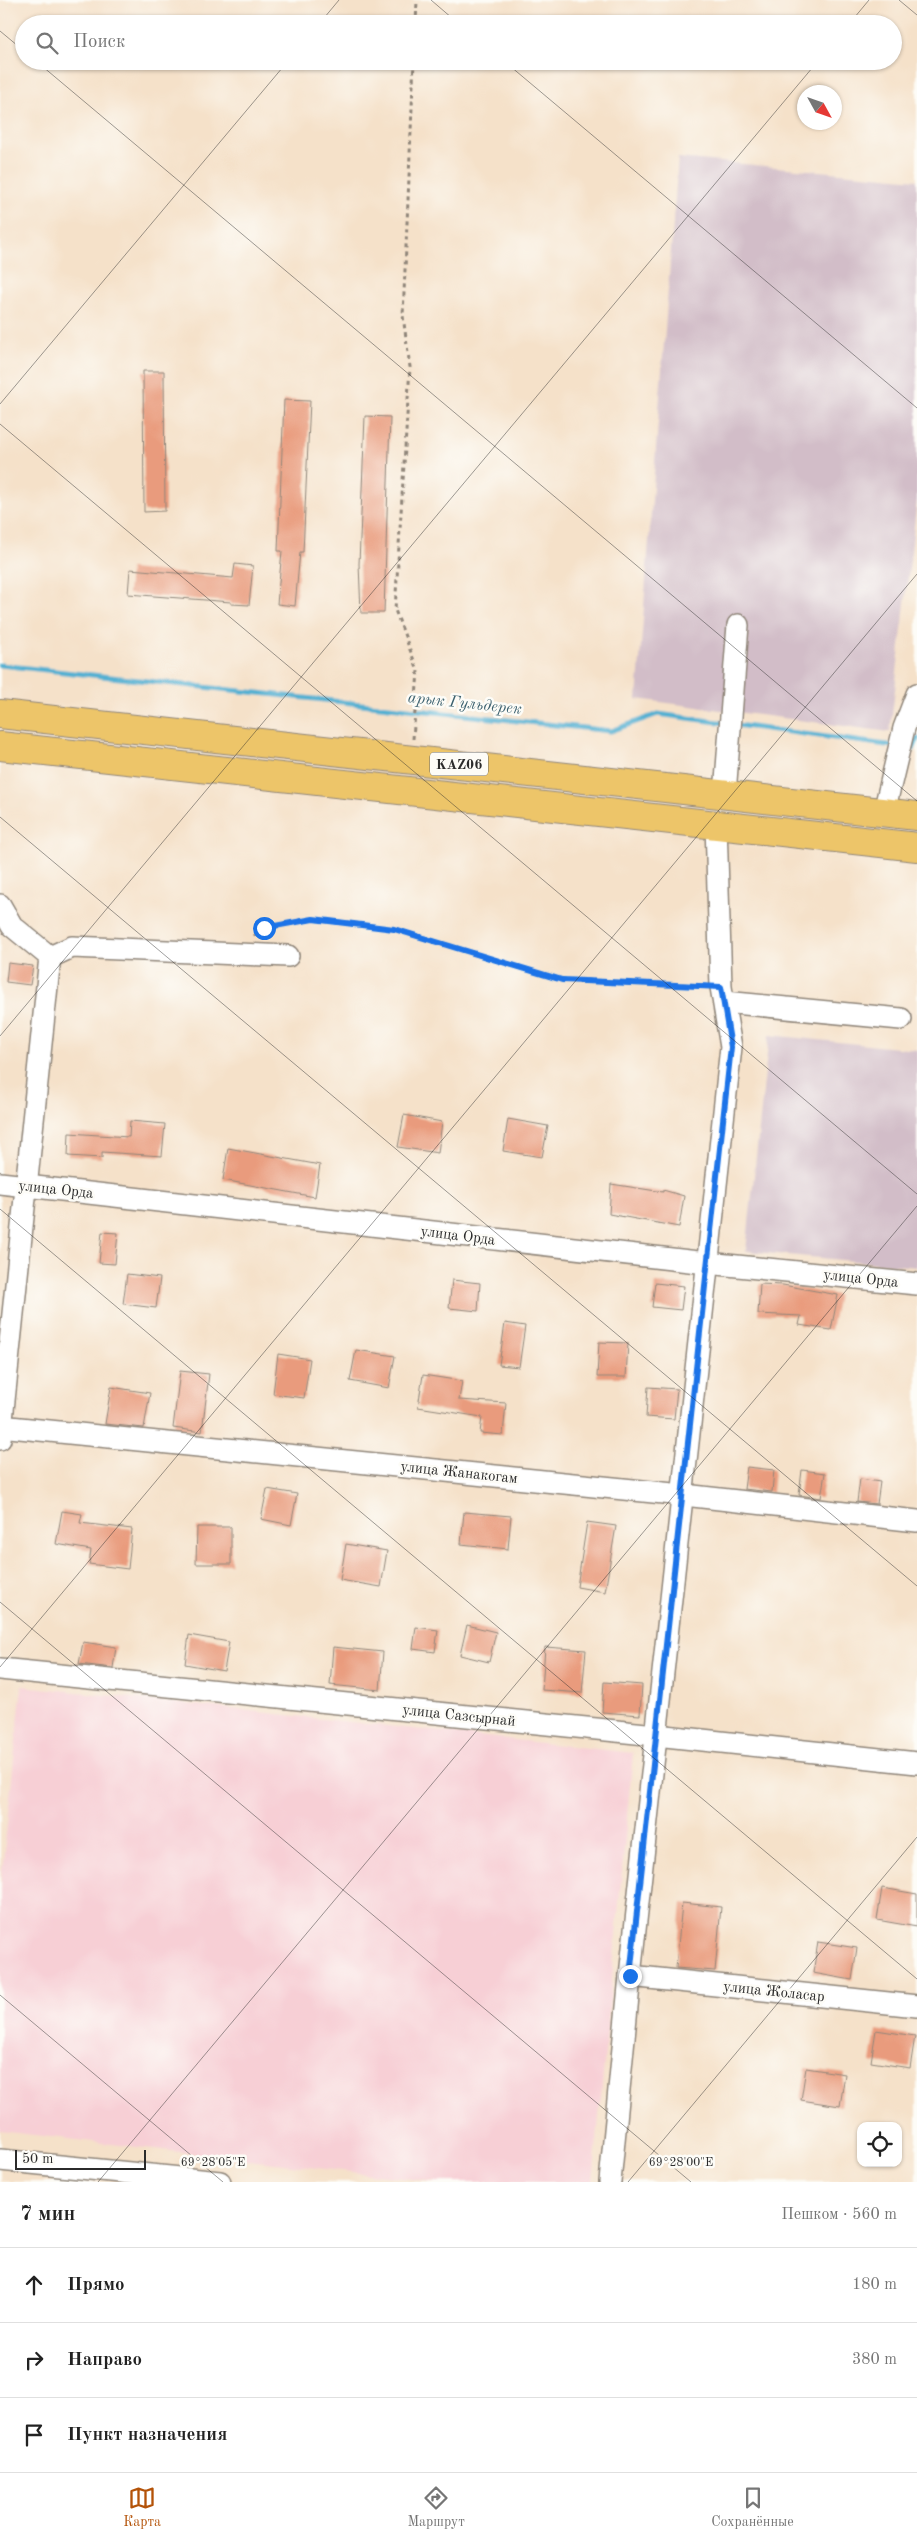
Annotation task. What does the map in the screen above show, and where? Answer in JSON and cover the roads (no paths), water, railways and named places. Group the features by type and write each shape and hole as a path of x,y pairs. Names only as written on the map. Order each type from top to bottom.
{"highway":[{"name":"KАZ06","path":"0,714 917,816"},
{"name":"KАZ06","path":"0,746 917,847"}],"street":[{"path":"725,794 738,624"},
{"path":"884,812 904,728 917,694"},
{"path":"610,2182 630,1976 731,1047 722,994 716,824"},
{"path":"0,905 12,926 50,957"},
{"path":"50,957 72,947 288,956"},
{"path":"1,1430 24,1186 50,957"},
{"path":"722,994 901,1019"},
{"name":"улица Орда","path":"0,1183 707,1264 917,1284"},
{"name":"улица Жанакогам","path":"1,1430 682,1494 917,1521"},
{"name":"улица Сазсырнай","path":"0,1668 656,1734 917,1763"},
{"name":"улица Жоласар","path":"630,1976 917,2006"},
{"path":"0,2160 220,2182"}],"waterway":[{"name":"арык Гульдерек","path":"0,665 611,731 658,714 725,723"},
{"name":"арык Гульдерек","path":"736,725 894,746"},
{"name":"арык Гульдерек","path":"904,748 913,749 917,739"}]}
